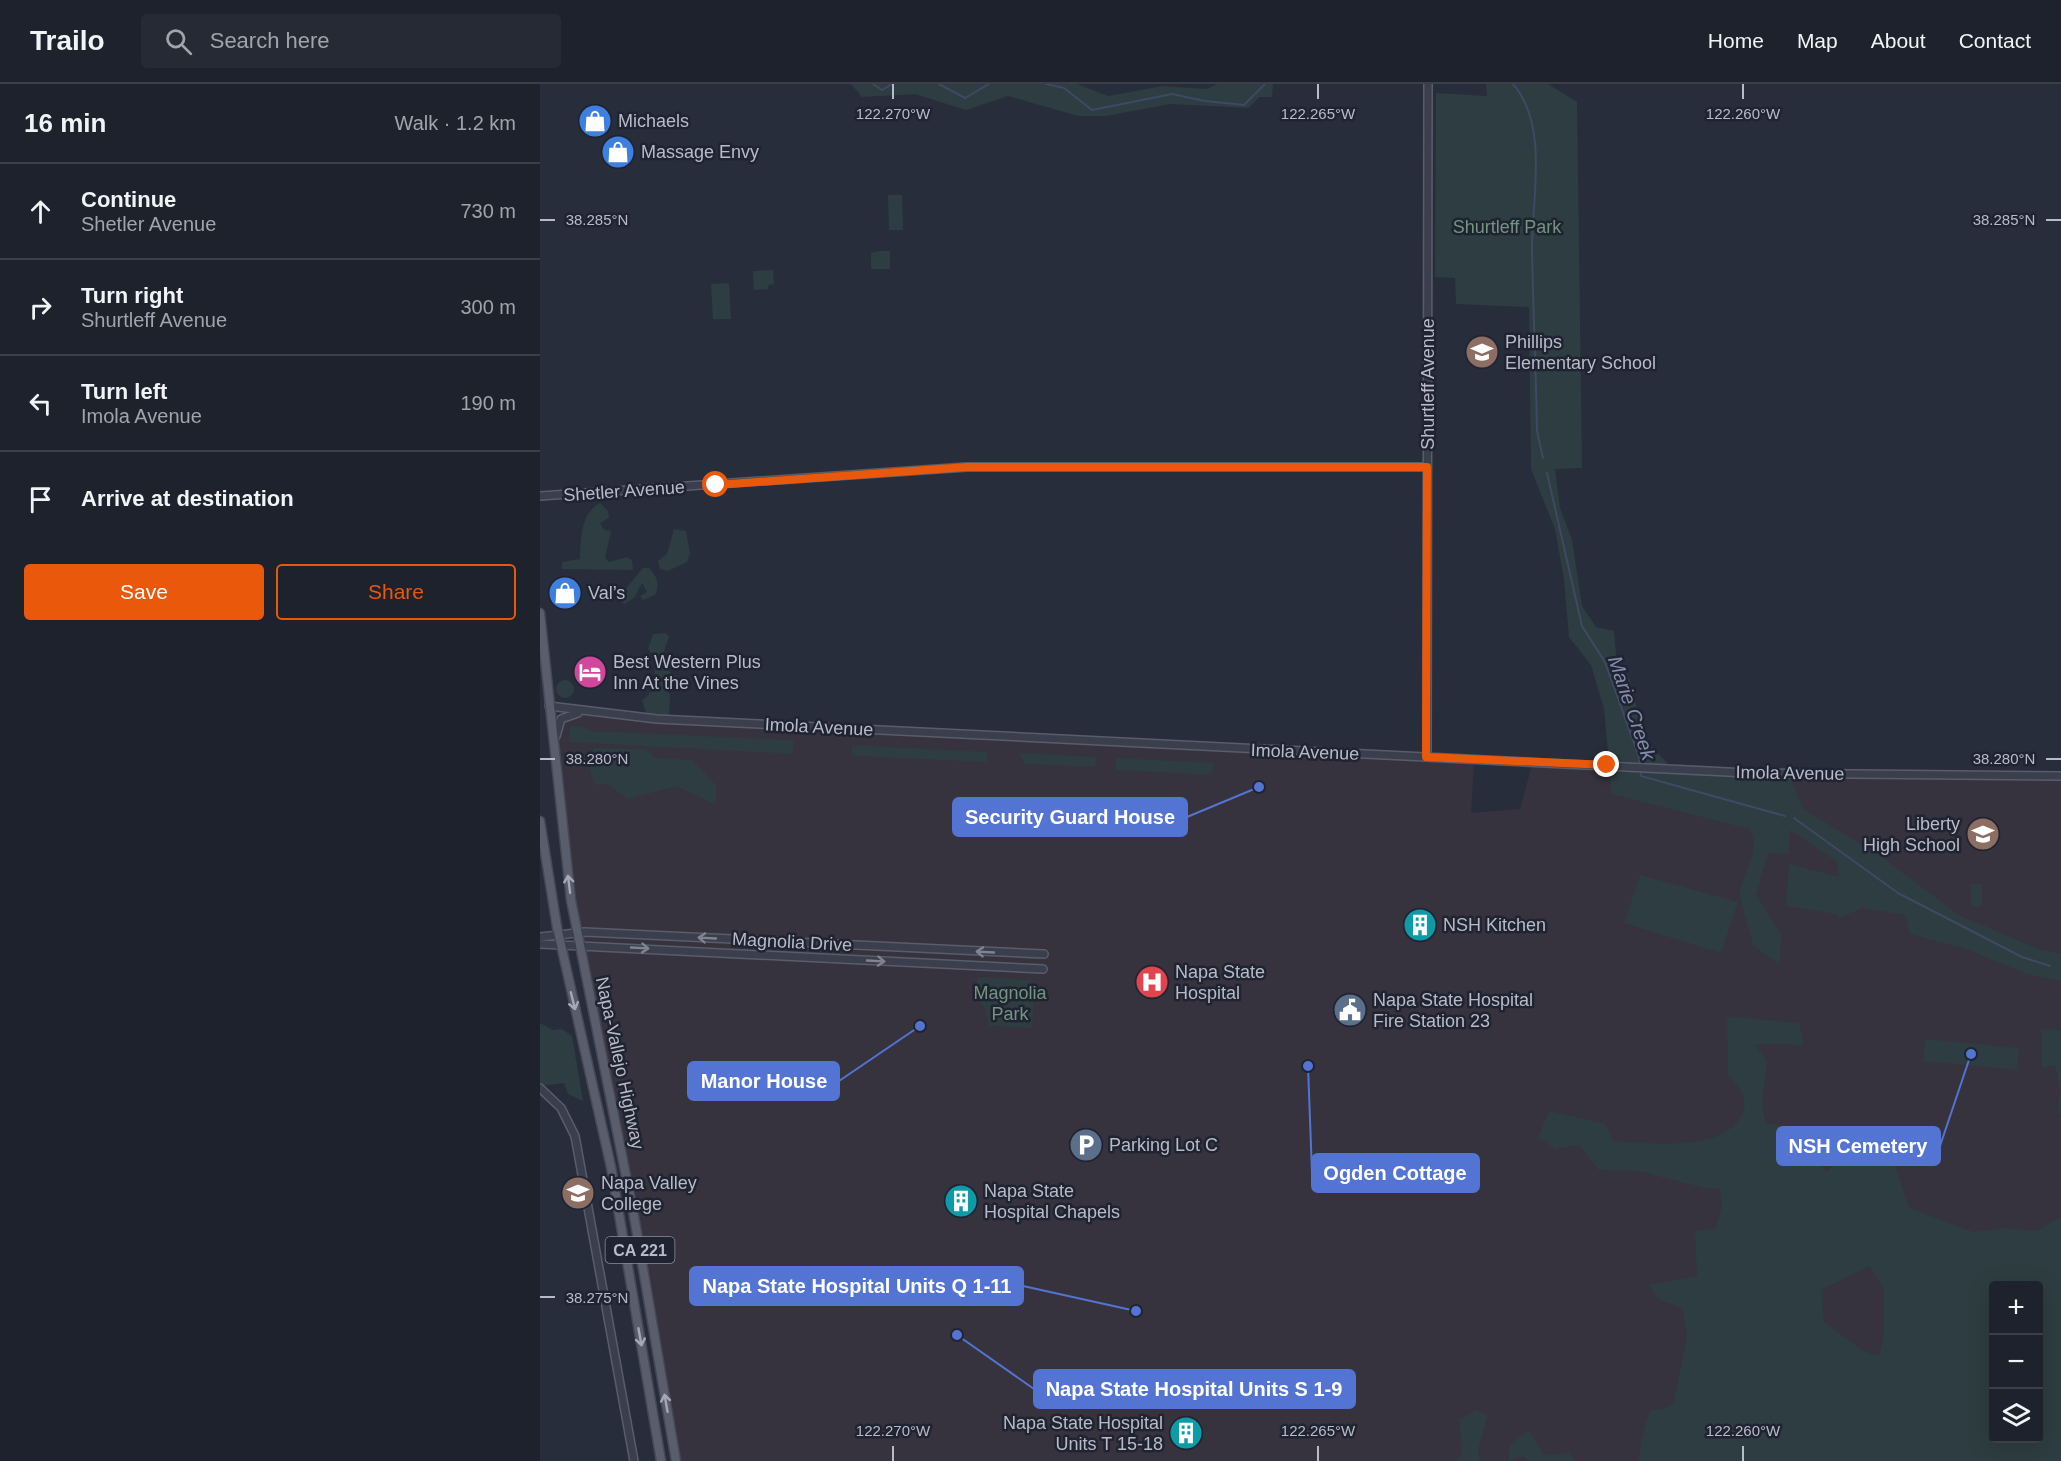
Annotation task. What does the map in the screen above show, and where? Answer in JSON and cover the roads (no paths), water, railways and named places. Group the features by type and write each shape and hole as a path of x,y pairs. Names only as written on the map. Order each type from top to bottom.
{"main road":[{"name":"Napa-Vallejo Highway","path":"540,613 545,705 555,760 579,945 627,1175 676,1461"},
{"name":"Napa-Vallejo Highway","path":"540,821 560,944 609,1156 661,1461"}],"street":[{"name":"Shurtleff Avenue","path":"1426,757 1428,84"},
{"name":"Shetler Avenue","path":"540,496 967,467 1427,467"},
{"name":"Imola Avenue","path":"545,705 677,720 1426,757 1818,775 2061,776"},
{"path":"555,760 559,721 565,716 586,711"},
{"name":"Magnolia Drive","path":"540,937 577,932 617,933 1044,954"},
{"path":"616,947 617,933"},
{"path":"765,940 765,955"},
{"path":"781,956 782,942"},
{"name":"Magnolia Drive","path":"540,944 1043,969"},
{"path":"540,1088 561,1108 575,1136 634,1461"}],"waterway":[{"name":"Marie Creek","path":"873,84 882,90 892,84"},
{"name":"Marie Creek","path":"939,84 965,98 989,84"},
{"name":"Marie Creek","path":"1046,84 1064,88 1092,110 1172,94 1205,101 1244,105 1265,84"},
{"name":"Marie Creek","path":"1513,84 1524,101 1535,141 1532,271 1537,431 1543,458"},
{"name":"Marie Creek","path":"1547,473 1582,626 1605,662 1639,757 1641,776 1785,816"},
{"name":"Marie Creek","path":"1794,818 1898,893 2022,957 2050,966"}],"place":[{"name":"Michaels","path":"595,121"},
{"name":"Massage Envy","path":"618,152"},
{"name":"Phillips Elementary School","path":"1482,352"},
{"name":"Val’s","path":"565,593"},
{"name":"Best Western Plus Inn At the Vines","path":"590,672"},
{"name":"Security Guard House","path":"1259,787"},
{"name":"Liberty High School","path":"1983,834"},
{"name":"NSH Kitchen","path":"1420,925"},
{"name":"Napa State Hospital","path":"1152,982"},
{"name":"Napa State Hospital Fire Station 23","path":"1350,1010"},
{"name":"Manor House","path":"920,1026"},
{"name":"NSH Cemetery","path":"1971,1054"},
{"name":"Ogden Cottage","path":"1308,1066"},
{"name":"Parking Lot C","path":"1086,1145"},
{"name":"Napa Valley College","path":"578,1193"},
{"name":"Napa State Hospital Chapels","path":"961,1201"},
{"name":"Napa State Hospital Units Q 1-11","path":"1136,1311"},
{"name":"Napa State Hospital Units S 1-9","path":"957,1335"},
{"name":"Napa State Hospital Units T 15-18","path":"1186,1433"}],"park label":[{"name":"Shurtleff Park","path":"1507,227"},
{"name":"Magnolia Park","path":"1010,1003"}]}
